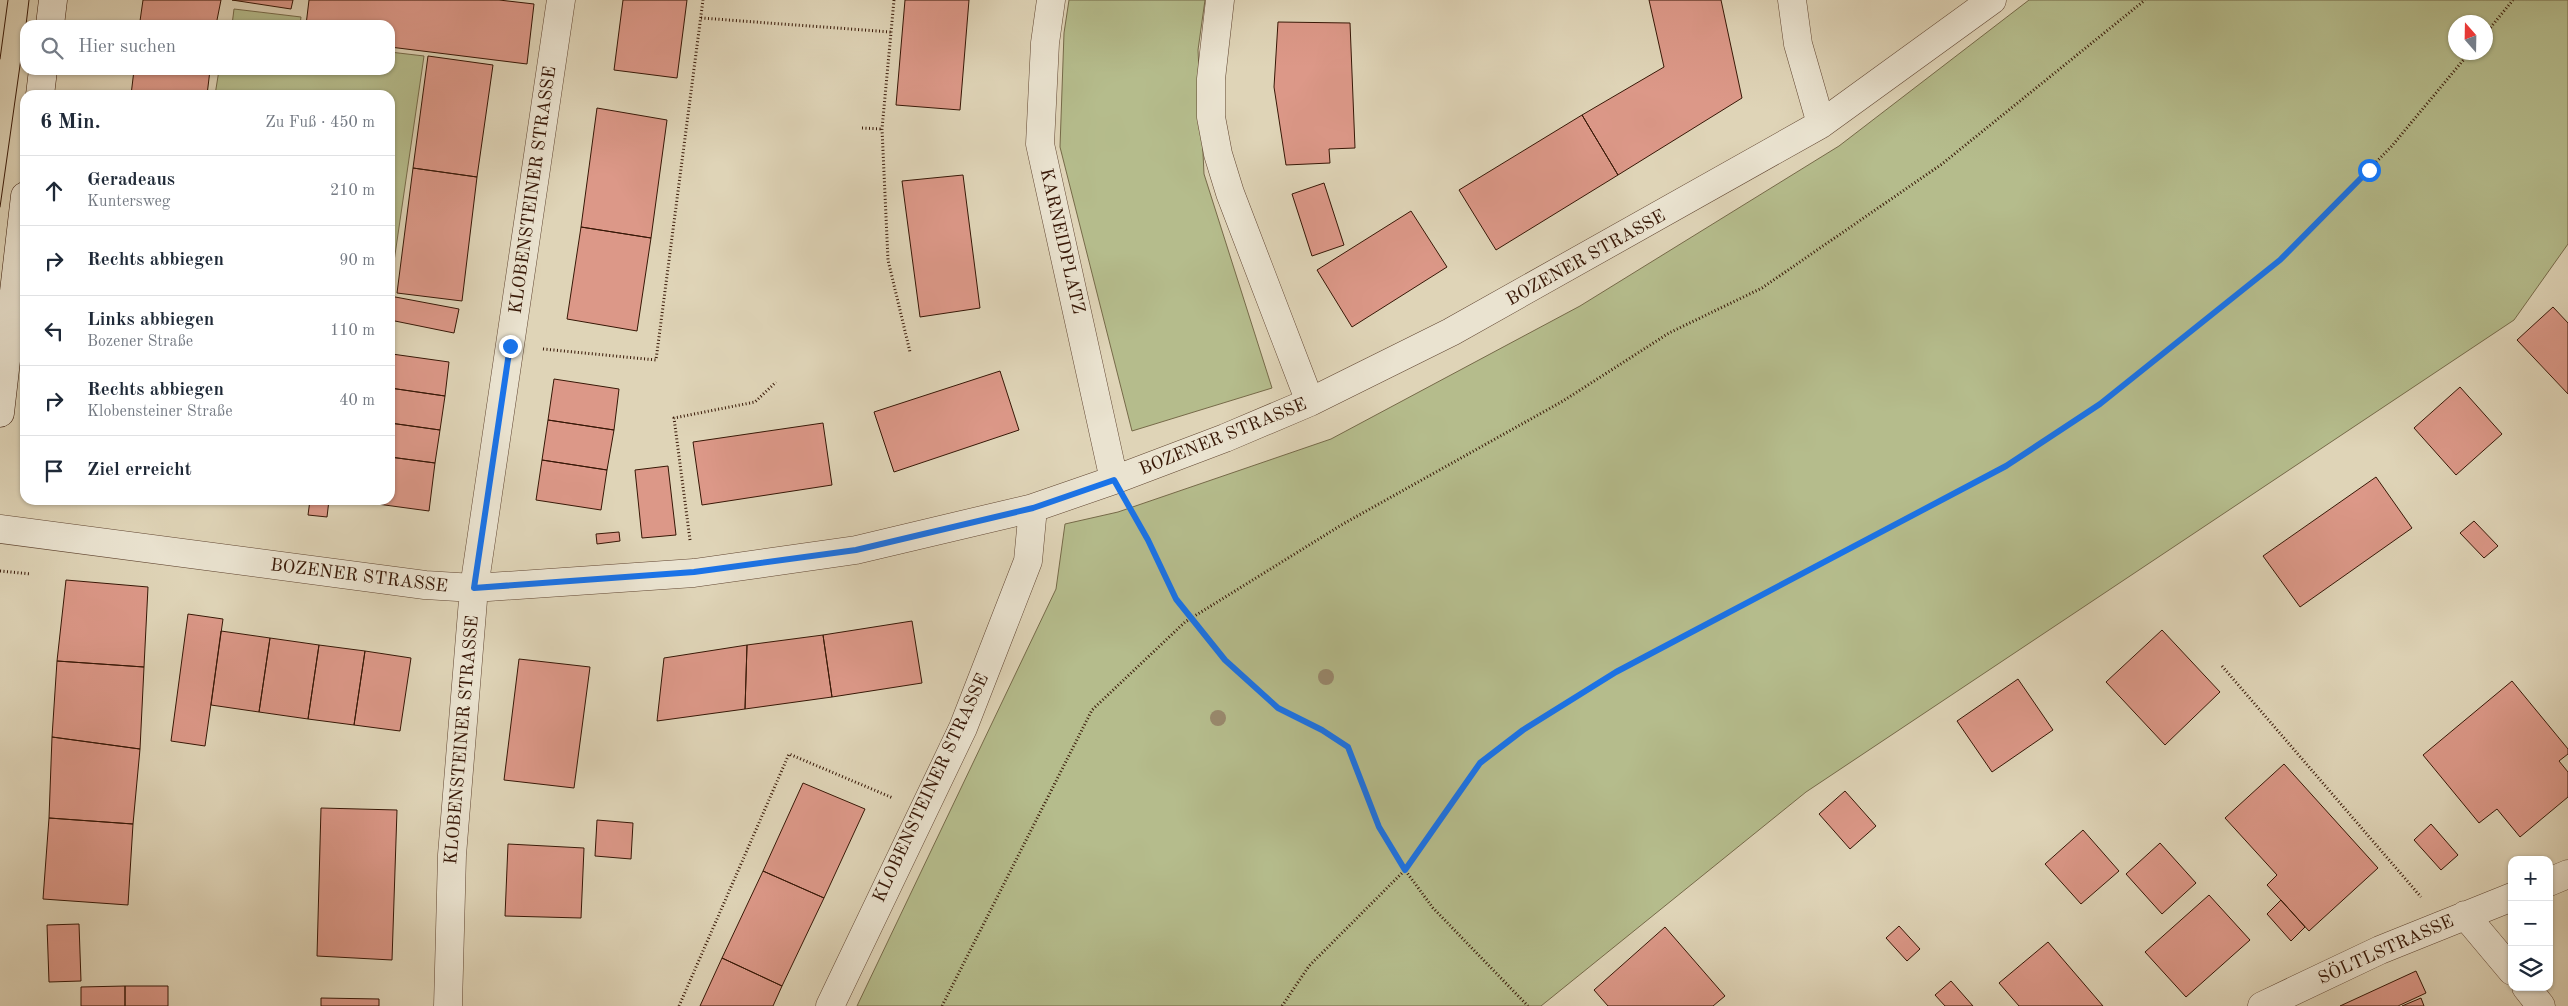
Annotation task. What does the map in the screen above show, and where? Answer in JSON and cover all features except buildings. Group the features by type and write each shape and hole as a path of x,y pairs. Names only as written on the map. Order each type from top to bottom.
{"street":[{"path":"51,20 53,0"},
{"name":"KLOBENSTEINER STRASSE","path":"448,1006 452,855 474,588 561,0"},
{"name":"KARNEIDPLATZ","path":"1051,0 1044,43 1040,144 1114,480"},
{"path":"1220,0 1210,79 1211,117 1218,154 1230,193 1310,402"},
{"path":"1792,0 1798,44 1821,124"},
{"name":"BOZENER STRASSE","path":"0,529 425,585 474,588 694,572 837,552 1033,508 1225,438 1310,402 1451,332 1821,124 1992,0"},
{"path":"41,90 42,75"},
{"path":"0,413 20,239"},
{"name":"KLOBENSTEINER STRASSE","path":"830,1006 963,728 1028,561 1033,508"},
{"path":"2553,880 2568,874"},
{"name":"SÖLTLSTRASSE","path":"2262,1006 2380,950 2508,899"},
{"path":"2454,919 2508,967"},
{"path":"2529,991 2542,1006"}],"path":[{"path":"510,346 656,360 703,0"},
{"path":"894,0 882,129 888,260 910,352"},
{"path":"942,1006 1092,710 1192,618 1342,524 1563,401 1669,333 1762,288 1942,164 2145,0"},
{"path":"2493,24 2513,0"},
{"path":"701,18 891,32"},
{"path":"1282,1006 1309,966 1405,870 1480,763 1523,730 1616,672 2006,466 2100,404 2280,260 2391,147 2463,60"},
{"path":"862,128 882,129"},
{"path":"690,536 674,418 755,402 776,382"},
{"path":"1114,480 1148,540 1176,599 1225,660 1278,708 1322,730 1348,747 1379,827 1405,870 1433,908 1528,1006"},
{"path":"0,571 31,574"},
{"path":"2222,666 2454,919"},
{"path":"679,1006 789,754 923,810"}],"green space":[{"path":"1069,0 1205,0 1198,50 1204,174 1272,388 1132,431 1060,147 1064,33"},
{"path":"2029,0 2568,0 2568,244 2514,320 1806,792 1541,1006 857,1006 1056,589 1065,524 1118,512 1331,439 1580,306 1839,146"},
{"path":"234,9 301,17 301,20 233,20"},
{"path":"395,53 424,56 395,255 395,90 216,90 218,75 395,75"}],"tram line":[{"path":"0,59 8,0"},
{"path":"27,20 29,0"},
{"path":"0,207 20,65"}],"route":[{"path":"510,346 474,588 567,583 694,572 856,550 1033,508 1114,480 1148,540 1176,599 1225,660 1278,708 1322,730 1348,747 1379,827 1405,870 1442,820 1480,763 1523,730 1616,672 1713,619 1872,538 2006,466 2100,404 2280,260 2328,214 2369,170"}]}
